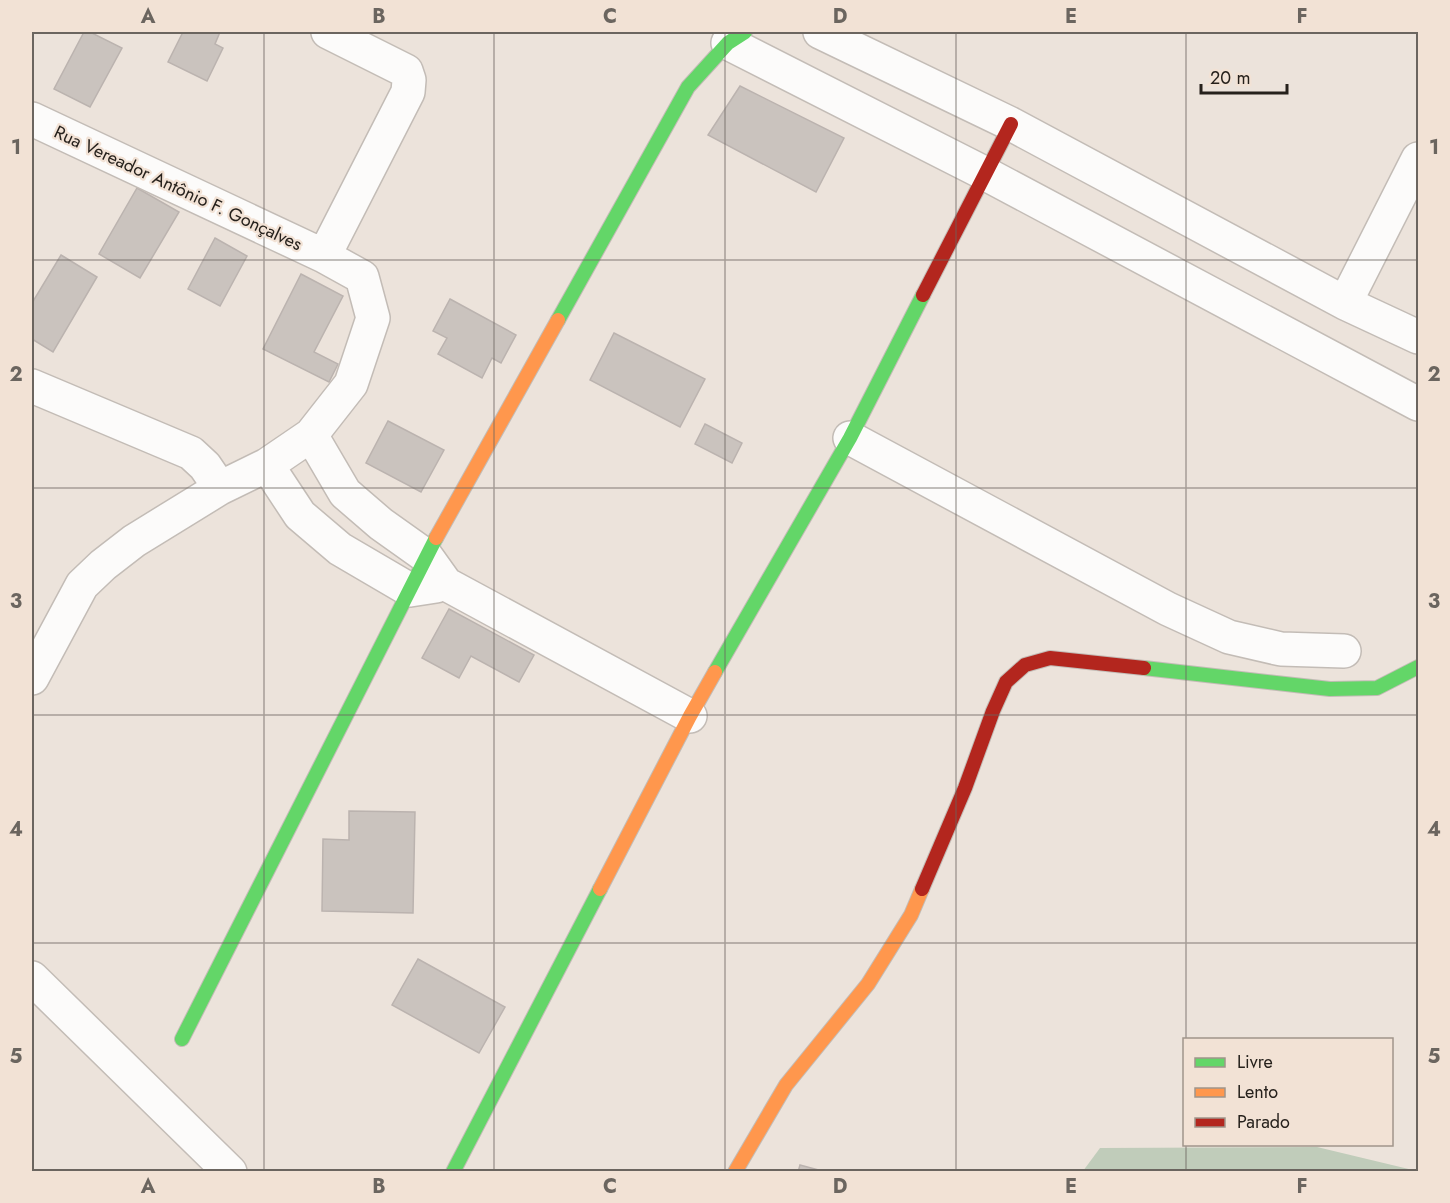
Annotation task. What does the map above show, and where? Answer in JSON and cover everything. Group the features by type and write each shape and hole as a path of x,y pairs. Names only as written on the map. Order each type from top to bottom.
{"street":[{"path":"324,256 408,92 409,80 406,72 328,32"},
{"path":"820,32 1011,123 1345,303 1419,337"},
{"path":"182,1039 426,556 688,87 737,37 986,174 1419,404"},
{"name":"Rua Vereador Antônio F. Gonçalves","path":"32,119 324,256 362,277 372,318 351,384 311,435 267,465 220,488 134,541 103,565 82,585 32,678"},
{"path":"453,1172 690,716 850,438 1011,123"},
{"path":"1345,303 1419,159"},
{"path":"32,386 191,453 205,466 220,488"},
{"path":"311,435 345,493 381,524 426,556 446,584 690,716"},
{"path":"850,438 1168,609 1229,637 1281,649 1344,651"},
{"path":"267,465 300,515 340,549 410,590 446,584"},
{"path":"735,1172 786,1085 868,984 911,915 965,788 1006,682 1025,665 1050,658 1330,689 1377,688 1419,667"},
{"path":"32,978 230,1172"}],"green space":[{"path":"1317,1147 1417,1171 1083,1171 1100,1148"}],"building":[{"path":"84,32 90,32 122,48 90,107 54,89"},
{"path":"183,32 220,32 215,44 223,48 207,81 168,62"},
{"path":"740,86 844,138 816,192 708,135"},
{"path":"137,188 179,212 140,278 99,254"},
{"path":"215,238 247,256 220,306 188,289"},
{"path":"61,255 97,277 53,352 32,339 32,303"},
{"path":"301,274 343,296 314,352 338,364 329,382 263,349"},
{"path":"450,299 516,335 501,363 492,358 482,378 438,354 447,338 433,331"},
{"path":"614,333 705,379 680,427 590,380"},
{"path":"388,421 444,450 421,492 366,463"},
{"path":"705,424 742,443 732,463 695,444"},
{"path":"449,609 534,655 519,682 471,656 459,678 422,658"},
{"path":"349,811 415,812 413,913 322,911 323,839 349,840"},
{"path":"418,959 505,1007 479,1053 392,1005"},
{"path":"800,1165 826,1172 798,1172"}],"traffic: fast":[{"path":"558,320 688,87 728,43 745,32"},
{"path":"715,672 850,438 923,295"},
{"path":"182,1039 436,538"},
{"path":"1144,668 1330,689 1377,688 1418,667"},
{"path":"453,1172 600,889"}],"traffic: slow":[{"path":"436,538 558,320"},
{"path":"600,889 715,672"},
{"path":"735,1172 786,1085 868,984 911,915 922,889"}],"traffic: jam":[{"path":"923,295 1011,124"},
{"path":"922,889 965,788 1006,682 1025,665 1050,658 1144,668"}]}
